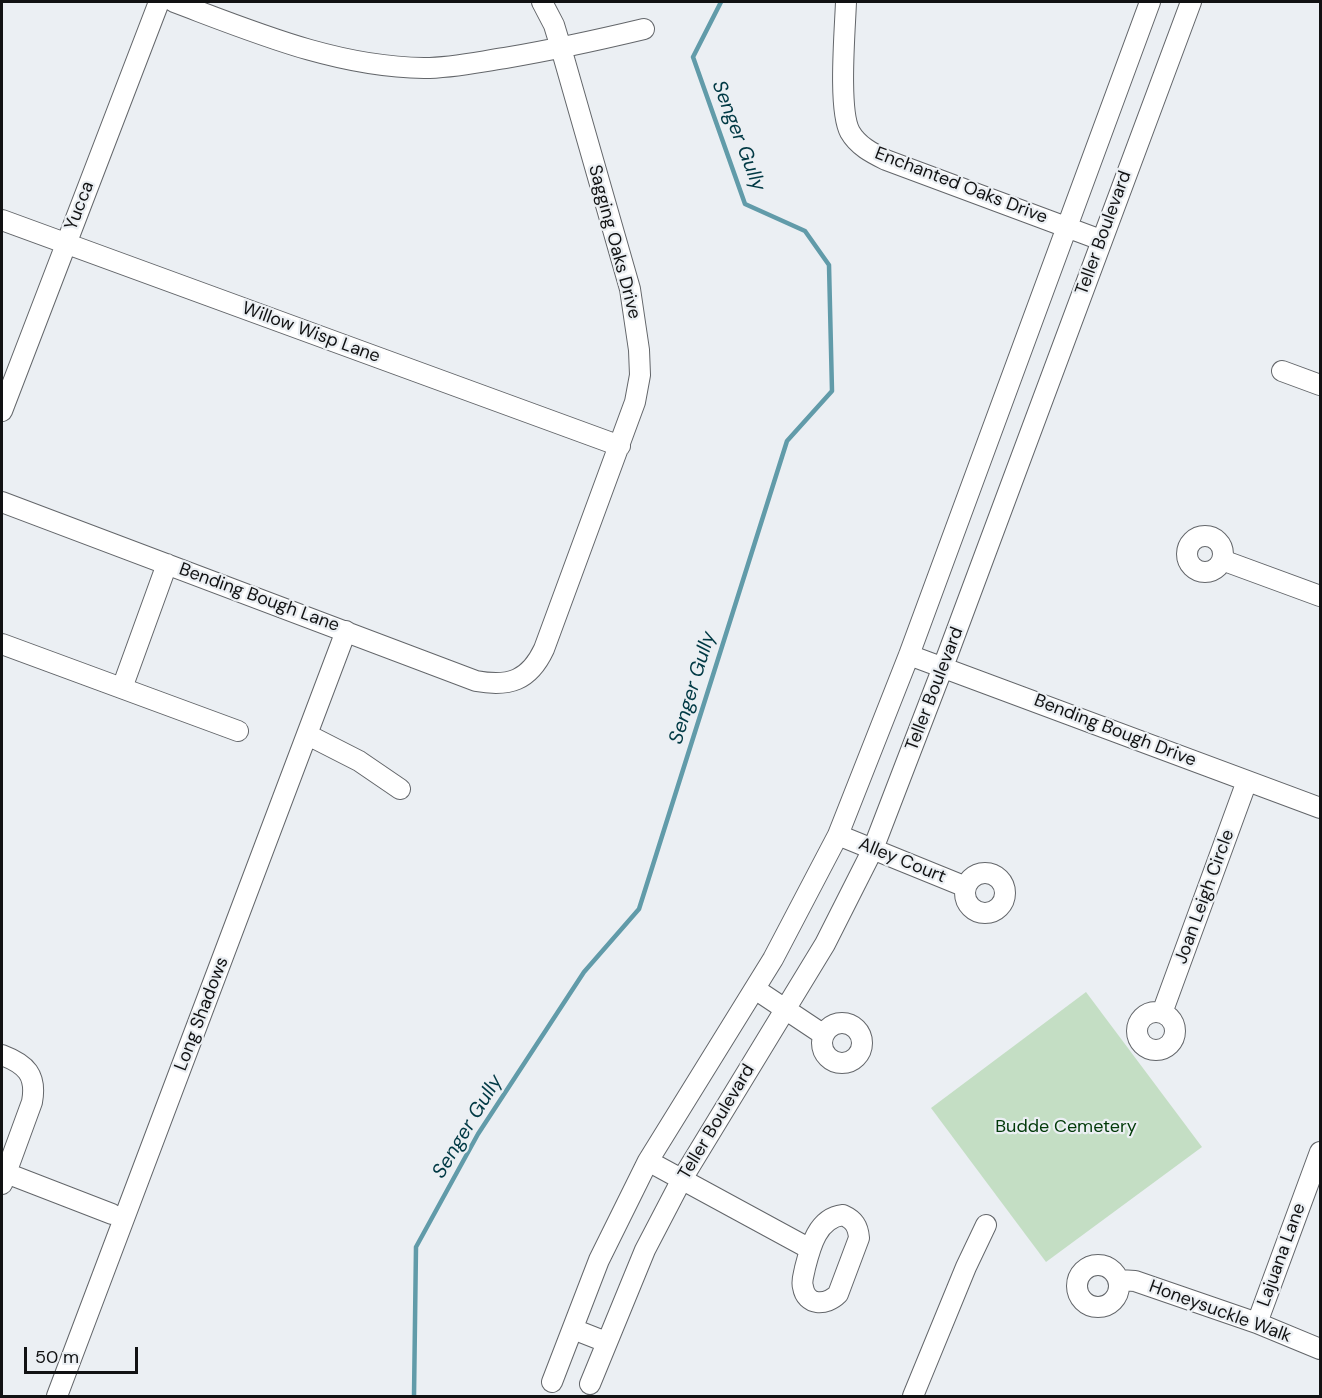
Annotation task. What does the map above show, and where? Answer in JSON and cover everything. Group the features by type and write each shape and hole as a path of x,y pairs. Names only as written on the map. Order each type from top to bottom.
{"street":[{"name":"Yucca","path":"2,411 159,2"},
{"path":"174,2 284,43 353,61 423,68 453,67 561,48 644,29"},
{"name":"Sagging Oaks Drive","path":"518,680 533,667 544,649 620,446 635,402 640,375 636,322 630,289 554,25 542,2"},
{"name":"Enchanted Oaks Drive","path":"846,2 843,113 849,131 858,143 886,160 1101,240"},
{"name":"Teller Boulevard","path":"552,1382 599,1260 648,1161 773,959 838,835 909,655 1150,2"},
{"name":"Teller Boulevard","path":"590,1384 645,1250 682,1179 825,944 873,849 1191,2"},
{"name":"Willow Wisp Lane","path":"2,220 620,446"},
{"path":"1282,371 1320,385"},
{"name":"Bending Bough Lane","path":"2,502 476,681 508,683 518,680"},
{"path":"1222,560 1320,597"},
{"path":"122,688 167,564"},
{"name":"Long Shadows","path":"57,1396 346,631"},
{"path":"2,644 238,731"},
{"name":"Bending Bough Drive","path":"909,655 1320,808"},
{"path":"308,735 359,761 400,789"},
{"name":"Joan Leigh Circle","path":"1162,1013 1247,781"},
{"name":"Alley Court","path":"838,835 966,887"},
{"path":"755,989 824,1035"},
{"path":"2,1055 20,1064 32,1077 34,1093 4,1179 112,1214"},
{"name":"Lajuana Lane","path":"1257,1323 1320,1152"},
{"path":"648,1161 810,1249"},
{"path":"913,1396 966,1267 986,1225"},
{"name":"Honeysuckle Walk","path":"1119,1280 1135,1281 1257,1323 1320,1349"},
{"path":"573,1329 606,1342"}],"green space":[{"name":"Budde Cemetery","path":"1086,992 1202,1147 1046,1262 931,1108"}],"waterway":[{"name":"Senger Gully","path":"414,1396 416,1247 478,1134 584,972 639,909 787,441 832,391 829,265 805,231 745,204 693,57 721,2"}]}
